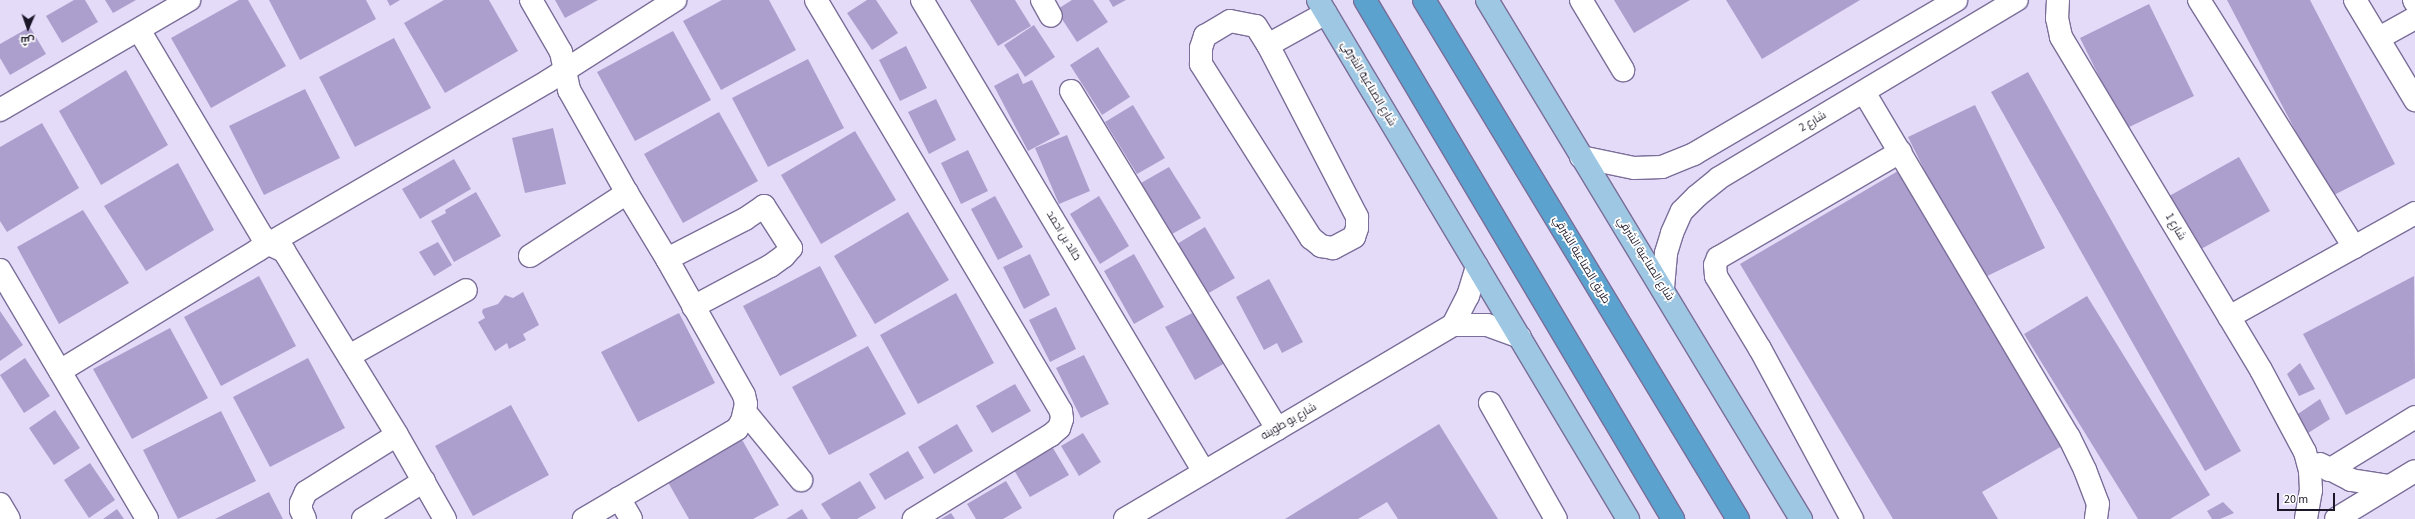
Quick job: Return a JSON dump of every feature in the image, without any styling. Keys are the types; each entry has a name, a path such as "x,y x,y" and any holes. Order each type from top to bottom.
{"highway":[{"path":"1365,0 1673,519"},
{"name":"طريق الصناعية الشرقي","path":"1424,0 1738,519"}],"main road":[{"name":"شارع الصناعية الشرقي","path":"1487,0 1581,157 1663,288 1801,519"},
{"name":"شارع الصناعية الشرقي","path":"1322,7 1520,337 1620,514"}],"street":[{"path":"0,110 189,0"},
{"path":"531,0 561,52 569,90 627,193 668,259 744,395 746,413 801,480"},
{"path":"60,371 269,244 564,71 675,0"},
{"path":"816,0 1061,411 1059,428 1051,435 914,519"},
{"name":"خالد بن احمد","path":"922,0 1204,472"},
{"path":"1580,0 1623,70"},
{"path":"1581,157 1634,168 1662,167 1694,154 1956,0"},
{"name":"شارع 2","path":"1663,288 1666,253 1672,233 1682,211 1697,196 1719,178 2017,0"},
{"name":"شارع 1","path":"2058,0 2057,18 2061,37 2264,376 2305,452 2310,471 2311,490 2306,519"},
{"path":"2199,0 2354,247"},
{"path":"2355,0 2415,100"},
{"path":"1268,45 1322,7"},
{"path":"2379,38 2415,18"},
{"path":"1230,21 1256,26 1268,45 1357,217 1357,228 1354,237 1333,248 1321,246 1311,238 1201,64 1201,48 1205,36 1230,21"},
{"path":"139,30 262,236 269,244 284,251 396,434 444,519"},
{"path":"1071,91 1277,429"},
{"path":"1864,92 2069,437 2085,470 2098,504 2096,519"},
{"path":"1852,519 1760,350 1716,276 1715,266 1718,258 1900,152"},
{"path":"530,256 627,193"},
{"path":"668,259 745,220 764,206 791,248 784,256 770,266 693,306"},
{"path":"2229,317 2415,213"},
{"path":"1477,266 1468,296 1453,325 1488,325 1520,337"},
{"path":"0,270 147,519"},
{"path":"349,356 466,290"},
{"name":"شارع بو طوينه","path":"1125,519 1453,325"},
{"path":"1490,403 1556,519"},
{"path":"584,519 729,434 739,425 746,413"},
{"path":"2329,470 2415,417"},
{"path":"305,519 301,503 306,492 396,434"},
{"name":"شارع 1","path":"2305,452 2329,470 2351,480 2390,486"},
{"path":"2336,519 2415,471"},
{"path":"362,519 424,482"},
{"path":"619,498 631,519"},
{"path":"0,504 9,519"}],"building":[{"path":"74,0 85,0 98,22 62,43 46,16"},
{"path":"105,0 136,0 113,13"},
{"path":"239,0 248,0 286,66 211,108 171,38"},
{"path":"269,0 366,0 376,19 300,60"},
{"path":"387,0 400,0 390,6"},
{"path":"444,0 489,0 518,51 445,93 404,23"},
{"path":"555,0 598,0 565,18"},
{"path":"722,0 769,0 796,50 721,90 683,21"},
{"path":"867,0 876,0 898,33 872,50 847,13"},
{"path":"970,0 1015,0 1031,26 998,46"},
{"path":"1072,0 1093,0 1108,22 1077,42 1056,10"},
{"path":"1109,0 1126,0 1113,7"},
{"path":"1614,0 1690,0 1634,33"},
{"path":"1726,0 1860,0 1762,59"},
{"path":"2227,0 2310,0 2395,164 2330,197"},
{"path":"2149,4 2194,96 2125,129 2080,38"},
{"path":"1034,25 1055,57 1025,77 1004,45"},
{"path":"30,27 46,54 10,75 0,58 0,44"},
{"path":"673,31 711,100 635,141 597,72"},
{"path":"394,38 431,108 355,147 319,77"},
{"path":"906,46 927,88 900,101 879,60"},
{"path":"1098,47 1130,97 1102,115 1070,65"},
{"path":"808,59 844,128 768,167 732,98"},
{"path":"126,70 168,145 101,185 59,111"},
{"path":"2028,72 2241,451 2205,471 1991,92"},
{"path":"1018,73 1023,84 1032,80 1060,134 1028,151 994,86"},
{"path":"305,89 340,158 264,195 229,126"},
{"path":"936,99 956,140 929,154 908,112"},
{"path":"1133,105 1165,158 1137,174 1105,122"},
{"path":"1975,105 2045,248 1979,280 1908,137"},
{"path":"719,112 758,181 683,223 644,154"},
{"path":"42,123 79,188 7,232 0,221 0,147"},
{"path":"553,128 566,184 525,193 512,138"},
{"path":"855,131 896,200 821,244 781,175"},
{"path":"1067,135 1090,191 1059,204 1035,148"},
{"path":"968,150 988,191 961,204 941,163"},
{"path":"2239,157 2270,211 2192,254 2162,200"},
{"path":"454,159 471,189 420,219 402,189"},
{"path":"178,163 214,230 146,271 104,206"},
{"path":"1169,167 1201,218 1172,234 1141,183"},
{"path":"1898,171 2062,446 1982,492 1998,519 1893,519 1740,264"},
{"path":"476,192 501,236 454,262 431,221 446,213 445,210"},
{"path":"995,196 1023,247 998,260 971,209"},
{"path":"1099,196 1129,246 1100,264 1070,214"},
{"path":"83,210 129,283 59,324 17,247"},
{"path":"908,212 949,280 875,324 834,256"},
{"path":"1205,227 1235,278 1207,294 1177,244"},
{"path":"438,242 452,265 434,276 419,252"},
{"path":"1030,254 1050,295 1024,309 1003,267"},
{"path":"1134,254 1164,307 1134,324 1104,271"},
{"path":"820,266 857,336 780,376 743,306"},
{"path":"259,276 296,346 221,386 184,317"},
{"path":"2414,276 2415,378 2346,415 2303,334"},
{"path":"1269,279 1303,342 1282,353 1277,343 1264,350 1236,297"},
{"path":"523,292 539,325 523,334 526,340 509,349 507,343 495,351 478,322 485,318 482,312 483,309 498,304 505,295 513,298"},
{"path":"956,293 994,363 918,404 880,335"},
{"path":"2087,296 2210,495 2170,519 2138,519 2024,334"},
{"path":"1056,307 1076,349 1050,362 1029,320"},
{"path":"0,311 23,345 0,361"},
{"path":"1196,311 1225,363 1195,380 1165,327"},
{"path":"679,313 715,383 638,422 601,352"},
{"path":"170,328 208,398 132,439 93,369"},
{"path":"868,346 906,414 829,455 792,387"},
{"path":"1084,355 1109,404 1081,418 1056,368"},
{"path":"25,358 50,396 24,413 0,375"},
{"path":"308,358 345,428 270,467 233,397"},
{"path":"2300,363 2315,389 2299,396 2287,374"},
{"path":"1015,384 1031,411 992,433 976,406"},
{"path":"2320,399 2330,419 2302,437 2292,418"},
{"path":"511,405 549,475 473,516 435,446"},
{"path":"55,410 80,448 54,465 29,428"},
{"path":"221,411 256,481 178,519 143,450"},
{"path":"957,424 973,451 934,474 918,447"},
{"path":"1439,424 1498,519 1398,519 1387,502 1358,519 1285,519"},
{"path":"1083,433 1101,462 1079,476 1061,446"},
{"path":"740,436 779,505 753,519 689,519 665,477"},
{"path":"1053,448 1069,475 1030,497 1014,470"},
{"path":"908,451 924,478 885,500 869,474"},
{"path":"90,463 115,500 89,518 64,480"},
{"path":"860,481 876,508 857,519 831,519 821,504"},
{"path":"1006,481 1022,508 1003,519 976,519 967,504"},
{"path":"269,492 283,519 215,519"},
{"path":"2223,502 2234,513 2220,519 2212,519 2207,511"},
{"path":"117,509 124,519 103,519"},
{"path":"802,509 808,519 786,519"},
{"path":"951,513 955,519 941,519"}]}
